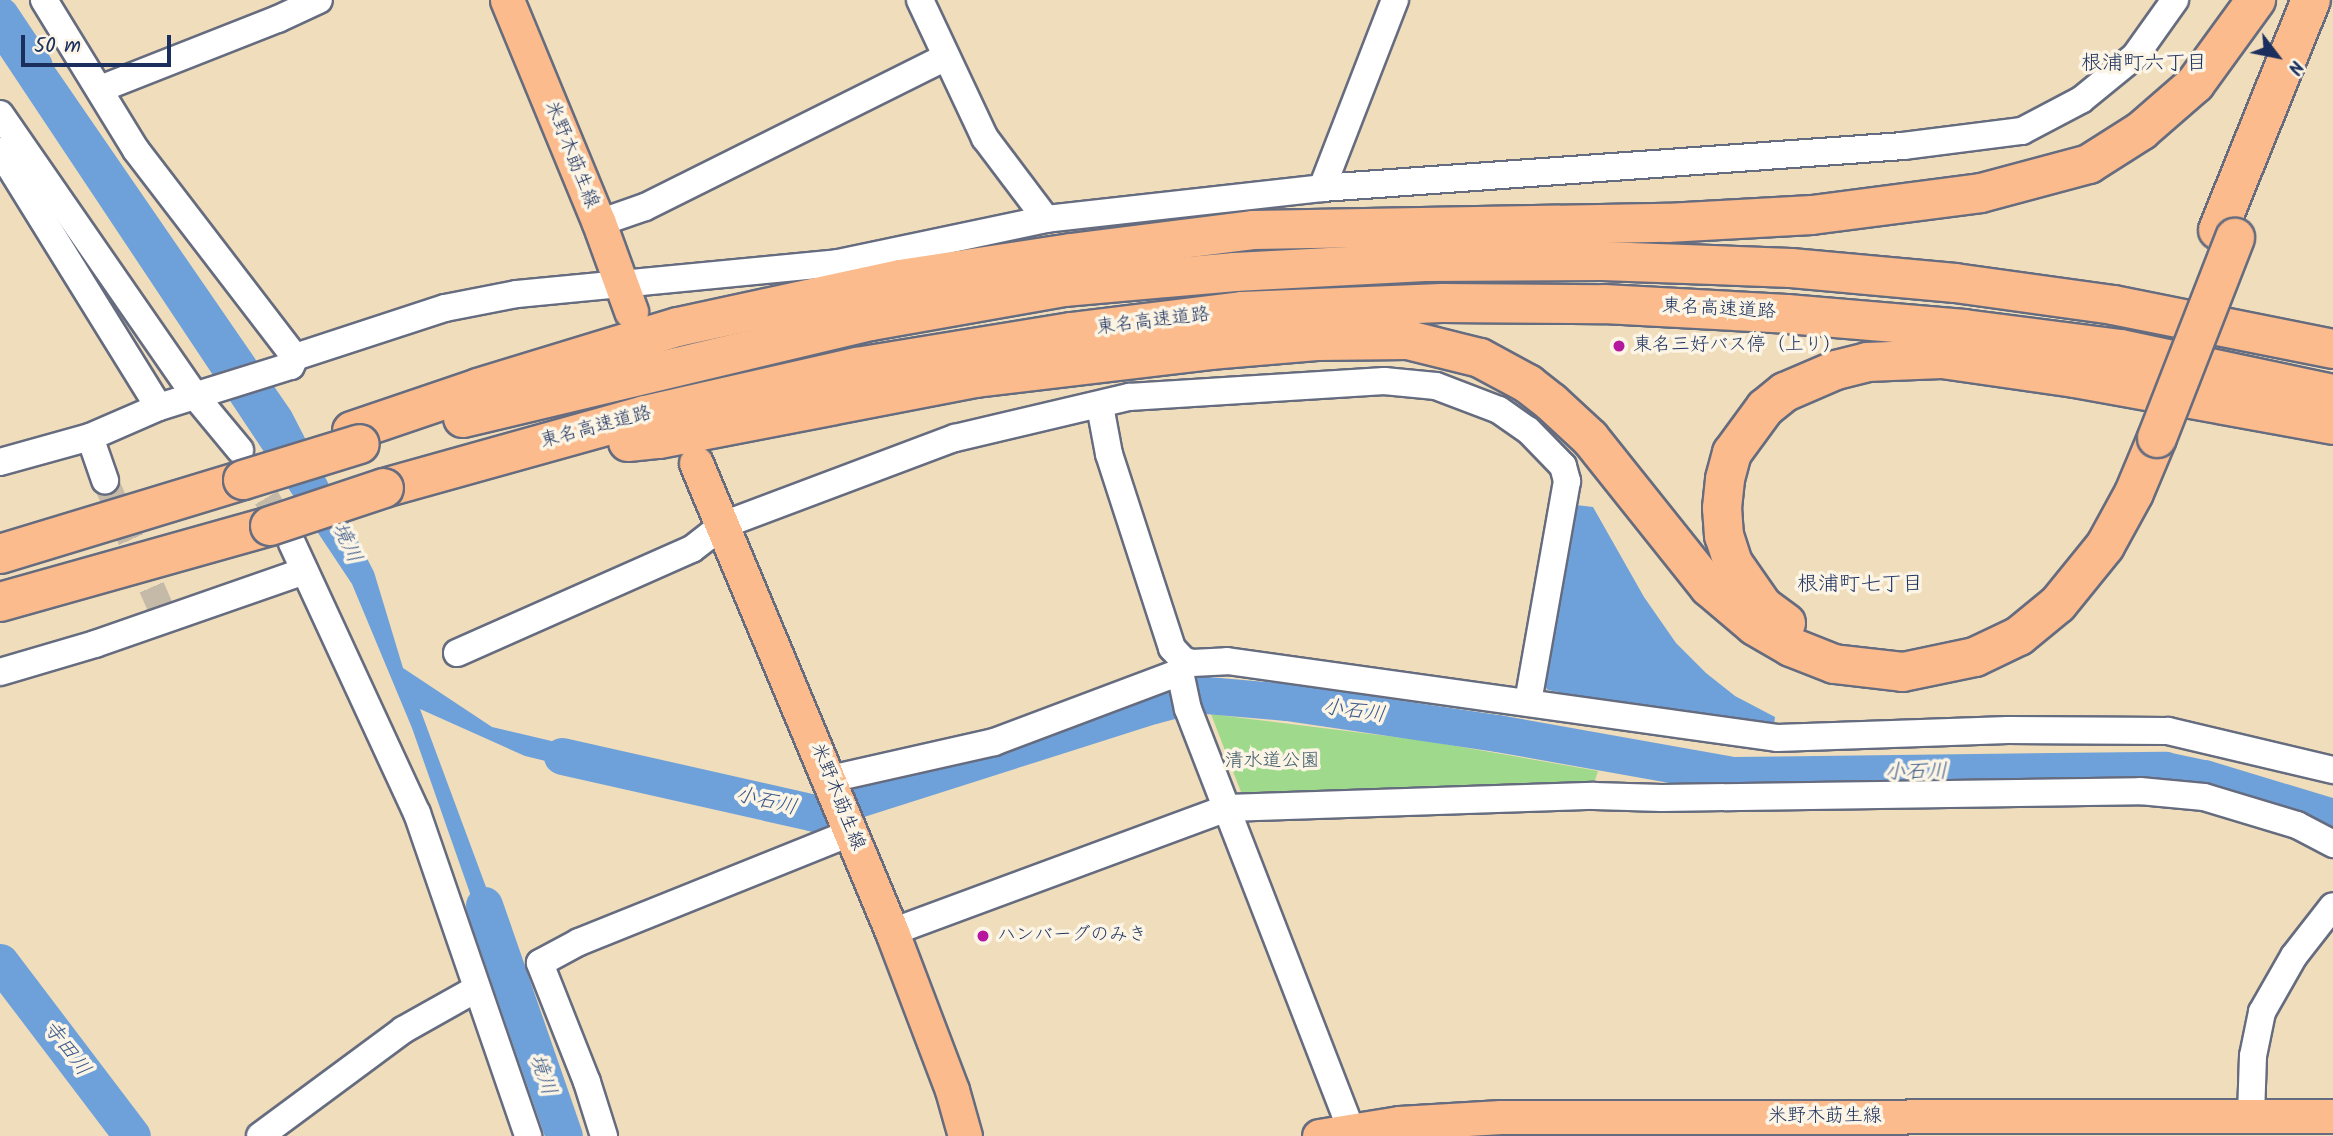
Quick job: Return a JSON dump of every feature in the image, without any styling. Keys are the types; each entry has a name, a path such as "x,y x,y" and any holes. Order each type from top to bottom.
{"highway":[{"path":"356,438 514,376 678,327 900,279 1071,253 1253,230 1667,223 1812,215 1981,192 2089,164 2141,131 2195,84 2256,0"},
{"path":"498,454 659,439 976,379 1210,350 1317,341 1408,340 1454,350 1502,369 1551,401 1590,439 1709,587 1770,635 1813,657 1844,666 1903,672 1928,669 1975,657 1998,647 2040,621 2058,604 2105,546 2134,493 2149,433 2226,234 2311,0"},
{"path":"2226,234 2333,18"},
{"path":"0,554 168,502 240,466 356,438 872,321 1050,290 1235,272 1425,262 1670,263 1791,268 1955,283 2113,305 2333,349"},
{"name":"東名高速道路","path":"0,601 281,534 384,488 645,415 857,367 1071,332 1242,311 1442,303 1604,304 1964,329 2121,349 2333,394"},
{"path":"2149,433 2074,561 2030,605 1978,637 1951,646 1920,652 1867,652 1811,637 1763,606 1733,564 1724,536 1722,508 1725,479 1732,453 1748,427 1786,391 1836,370 1867,362 1941,359 2075,378 2333,425"}],"main road":[{"name":"米野木莇生線","path":"507,0 599,223 624,297"},
{"name":"米野木莇生線","path":"696,463 831,780 892,932 952,1090 965,1136"},
{"name":"米野木莇生線","path":"1319,1136 1352,1131 1434,1128 2120,1126 2251,1116 2333,1116"}],"street":[{"path":"44,0 136,150 293,362"},
{"path":"100,89 278,19 319,0"},
{"path":"920,0 985,138 1046,219"},
{"path":"1322,188 1395,0"},
{"path":"0,462 90,437 159,407 196,397 445,309 517,294 624,297 838,263 1046,219 1322,188 1903,146 2022,131 2081,100 2136,56 2175,0"},
{"path":"599,223 645,207 946,57"},
{"path":"0,114 196,397 240,466"},
{"path":"0,151 159,407"},
{"path":"457,653 692,549 723,525 955,438 1100,406 1129,397 1384,381 1436,386 1489,405 1543,443 1563,466 1567,481 1528,703"},
{"path":"1100,406 1109,454 1227,808 1352,1131"},
{"path":"90,437 105,480"},
{"path":"281,534 305,571 417,813 528,1136"},
{"path":"0,672 95,644 305,571"},
{"path":"831,780 994,742 1183,681 1192,663 1227,661 1777,738 2008,730 2168,731 2333,770"},
{"path":"892,932 1227,808 1594,796 1662,798 2151,791 2204,797 2298,825 2333,845"},
{"path":"604,1136 540,963 579,942 849,829"},
{"path":"2251,1116 2253,1056 2262,1012 2294,956 2333,906"},
{"path":"260,1136 403,1030 476,989"}],"green space":[{"name":"清水道公園","path":"1211,714 1427,741 1598,771 1592,789 1252,802 1241,792"}],"water":[{"path":"18,14 291,411 374,572 403,668 492,727 611,755 608,776 525,756 420,709 509,949 492,956 412,728 352,584 0,55 0,32"},
{"path":"1576,505 1593,507 1644,597 1676,643 1706,673 1735,696 1775,717 1774,725 1672,715 1548,690 1543,685"}],"waterway":[{"name":"境川","path":"0,15 34,66"},
{"name":"小石川","path":"562,756 814,813 1195,694 1287,702 1497,733 1732,775 2165,770 2204,778 2333,817"},
{"name":"境川","path":"484,905 564,1136"},
{"name":"寺田川","path":"0,962 132,1136"}],"tunnel":[{"path":"247,464 289,537"},
{"path":"105,480 165,618"}],"place":[{"name":"東名三好バス停（上り）","path":"1619,346"},
{"name":"ハンバーグのみき","path":"983,936"}],"district":[{"name":"根浦町六丁目","path":"2144,64"},
{"name":"根浦町七丁目","path":"1860,585"}]}
